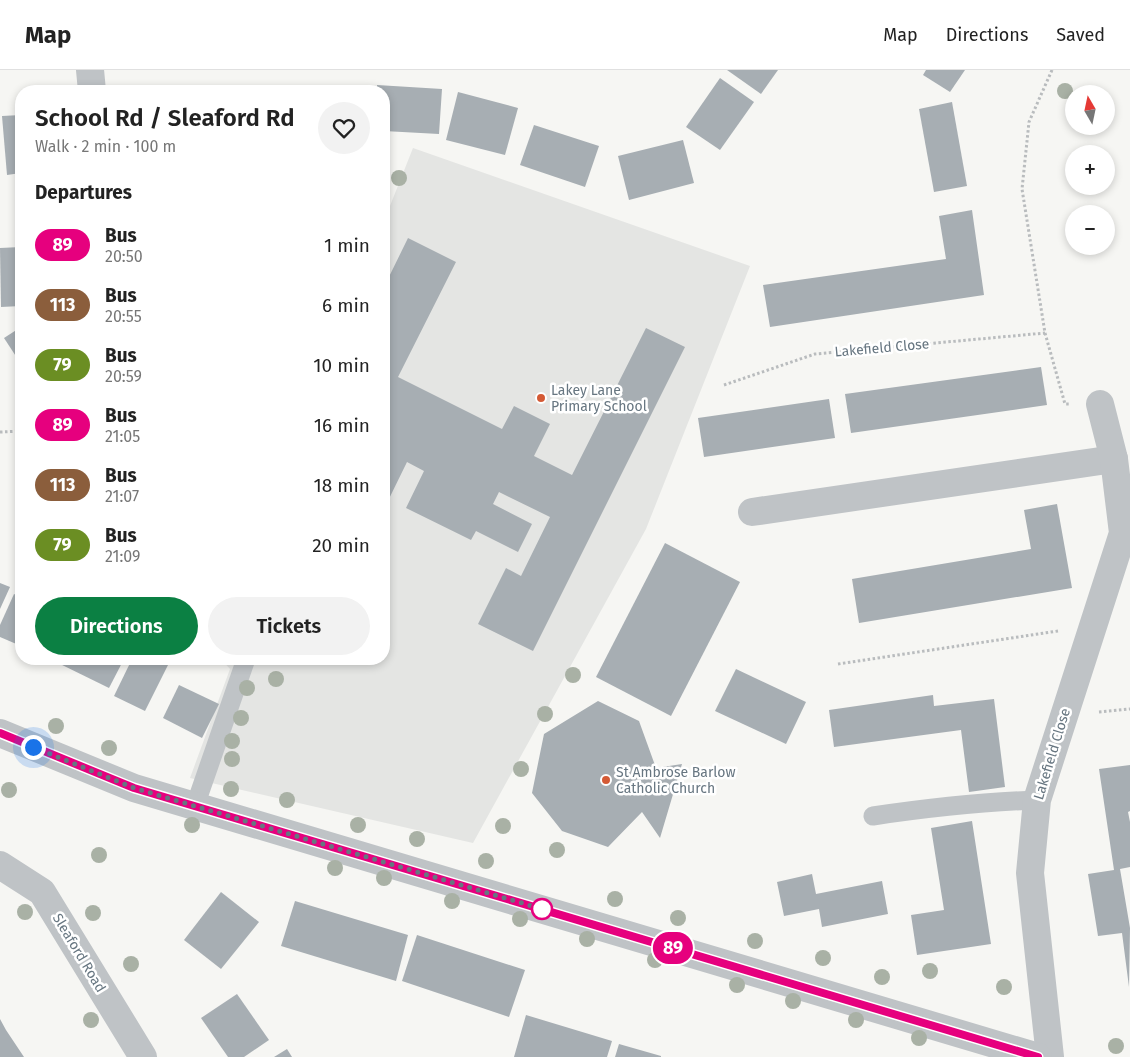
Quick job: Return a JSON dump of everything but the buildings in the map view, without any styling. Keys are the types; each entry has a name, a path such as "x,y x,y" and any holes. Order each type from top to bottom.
{"street":[{"path":"90,70 91,85"},
{"name":"Lakefield Close","path":"1050,1057 1030,873 1037,800 1123,533 1114,459 1100,404"},
{"path":"752,512 1114,459"},
{"path":"0,733 134,788 1038,1057"},
{"name":"Sleaford Road","path":"0,865 42,892 143,1057"}],"lane":[{"path":"195,806 244,665"},
{"path":"873,816 926,808 1037,800"}],"path":[{"path":"1052,70 1030,122 1022,189 1044,333 1065,404 1100,404"},
{"name":"Lakefield Close","path":"724,385 815,354 1044,333"},
{"path":"0,432 15,431"},
{"path":"838,664 1093,626"}],"shaded area":[{"name":"Lakey Lane Primary School","path":"413,148 750,266 646,529 473,843 190,778 230,669 226,665 390,665 390,206"}],"bus line":[{"name":"89","path":"0,733 134,788 1038,1057"}],"place":[{"name":"Lakey Lane Primary School","path":"541,398"},
{"name":"St Ambrose Barlow Catholic Church","path":"606,780"}],"route":[{"path":"33,747 134,788 542,909"}]}
